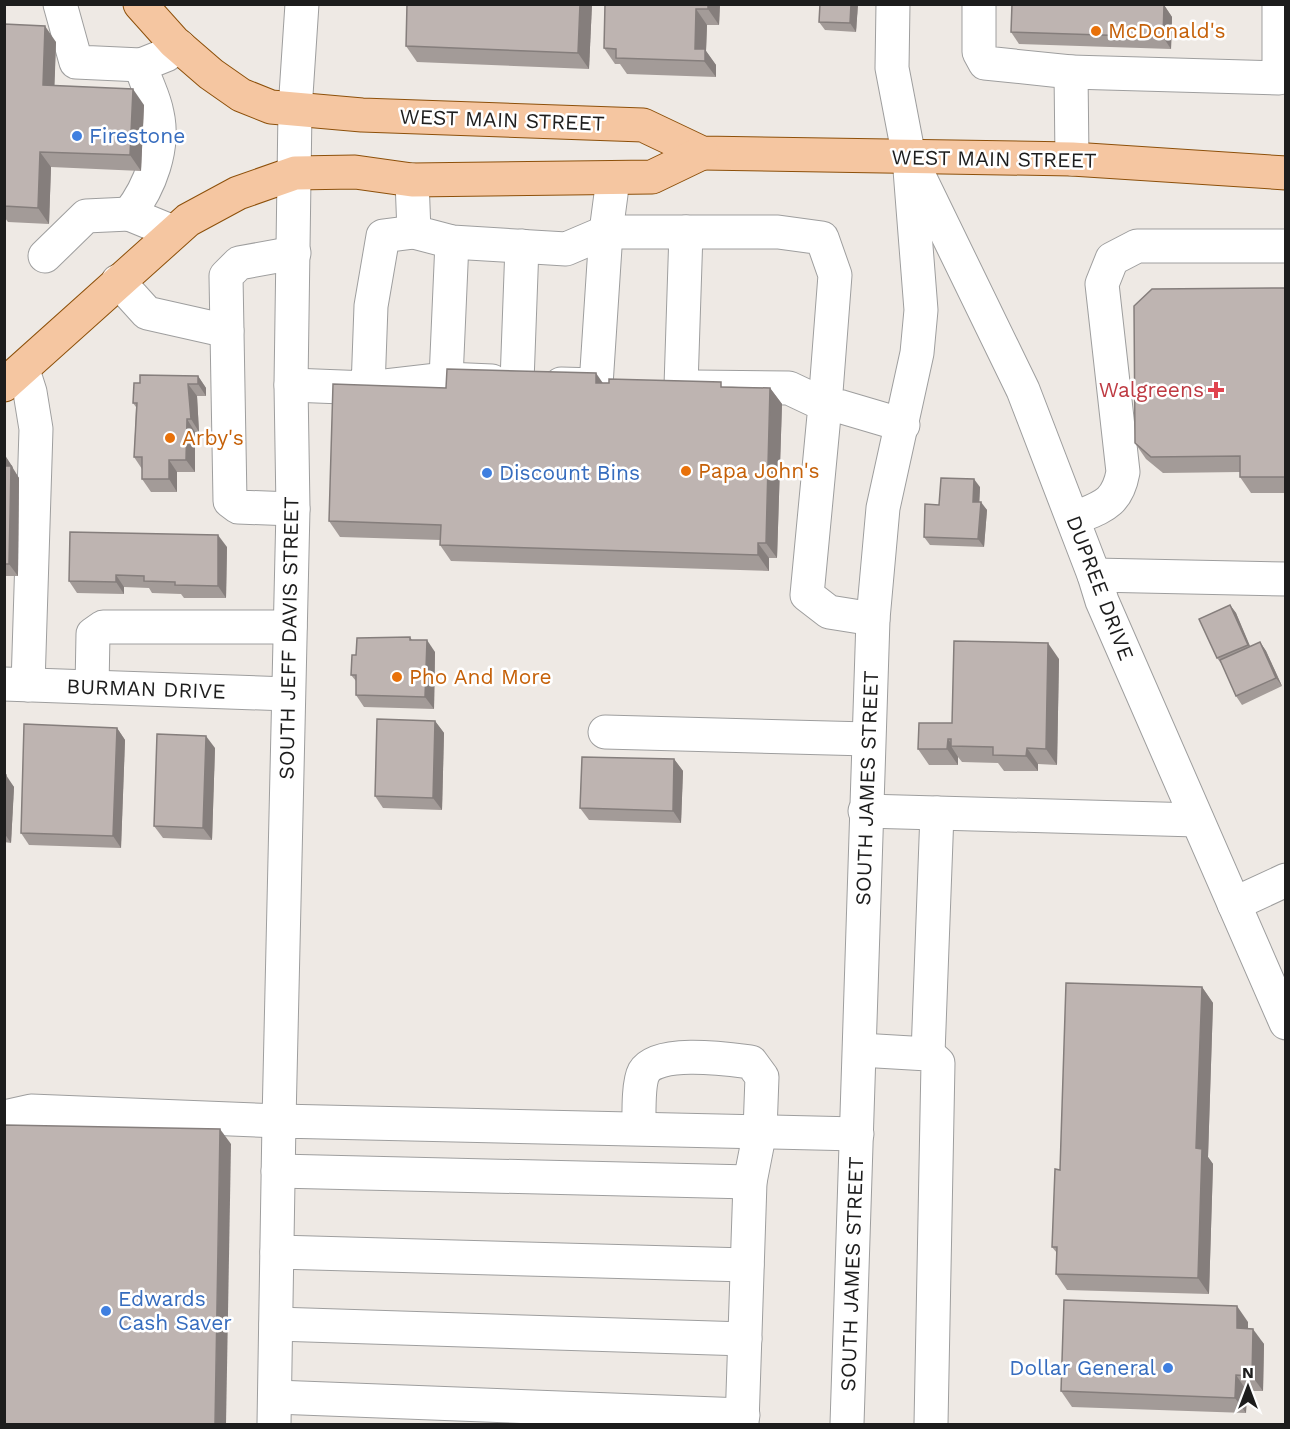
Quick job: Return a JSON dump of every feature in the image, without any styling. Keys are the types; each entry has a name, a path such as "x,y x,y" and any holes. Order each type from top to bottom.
{"main road":[{"name":"WEST MAIN STREET","path":"140,4 178,46 211,74 241,95 271,107 362,115 643,125 702,153 1072,159 1286,173"},
{"name":"WEST MAIN STREET","path":"295,173 355,172 412,180 652,177 702,153"},
{"path":"14,377 173,232 212,205 295,173"}],"street":[{"path":"60,4 76,62 141,65 166,55 178,46"},
{"name":"SOUTH JEFF DAVIS STREET","path":"275,1411 279,1112 293,509 291,385 296,110 302,4"},
{"path":"893,4 892,68 909,157"},
{"path":"979,4 978,52 985,63 991,66 1071,72 1282,78 1279,4"},
{"path":"129,214 140,200 151,174 157,156 159,135 158,115 141,65"},
{"path":"1071,72 1072,159"},
{"name":"SOUTH JAMES STREET","path":"847,1425 873,619 884,508 917,353 921,310 909,157"},
{"name":"DUPREE DRIVE","path":"909,157 1023,390 1102,601 1286,1023"},
{"path":"613,178 606,232 625,386"},
{"path":"412,180 414,232"},
{"path":"45,256 86,216 129,214 173,232"},
{"path":"368,388 371,306 383,236 414,232 452,242 566,249 606,232 778,232 822,238 835,275 807,595 829,612 873,619"},
{"path":"681,386 686,232"},
{"path":"447,380 452,242"},
{"path":"517,382 522,246"},
{"path":"1073,519 1108,504 1120,489 1123,472 1102,284 1112,260 1137,246 1286,246"},
{"path":"293,509 238,507 230,501 226,276 239,263 294,253"},
{"path":"118,281 147,313 227,331"},
{"path":"14,377 30,392 36,429 17,625 16,684"},
{"path":"291,385 368,388 447,380 625,386 789,388 825,405 842,407 903,424"},
{"path":"1094,575 1286,579"},
{"path":"92,687 93,634 103,627 290,627"},
{"name":"BURMAN DRIVE","path":"16,684 288,694"},
{"path":"605,732 868,739"},
{"path":"866,811 1197,820"},
{"path":"928,1054 937,813"},
{"path":"1234,904 1286,880"},
{"path":"860,1050 928,1054 938,1063 932,1425"},
{"path":"275,1411 743,1420 750,1182 760,1131 762,1077 751,1062 667,1058 650,1064 642,1075 639,1128"},
{"path":"4,1117 31,1111 279,1112 639,1128 857,1134"},
{"path":"278,1171 750,1182"},
{"path":"277,1252 747,1265"},
{"path":"276,1324 745,1339"}],"building":[{"path":"407,4 580,4 578,53 406,46"},
{"path":"605,4 708,4 708,9 696,9 695,49 705,49 705,61 616,58 616,49 604,48"},
{"path":"820,4 851,4 850,23 819,22"},
{"name":"McDonald's","path":"1012,4 1164,5 1163,37 1011,32"},
{"name":"Firestone","path":"4,24 45,26 43,85 133,89 130,155 40,152 38,208 4,206"},
{"name":"Walgreens","path":"1286,288 1286,477 1240,477 1240,456 1151,457 1135,443 1134,306 1152,289"},
{"path":"447,369 596,373 596,383 609,383 609,379 721,382 721,387 770,388 766,543 758,543 758,555 440,545 441,525 329,521 333,384 446,388"},
{"name":"Arby's","path":"140,375 198,376 198,384 188,384 191,419 187,419 186,460 169,460 169,479 142,479 142,457 134,457 137,403 133,403 134,383 140,383"},
{"path":"4,455 5,466 11,466 9,564 4,564"},
{"path":"941,478 974,479 973,502 981,502 978,539 924,537 925,504 939,505"},
{"path":"70,532 218,535 218,586 175,585 175,582 144,581 144,576 116,575 116,582 69,581"},
{"path":"1230,605 1248,645 1217,658 1199,619"},
{"name":"Pho And More","path":"410,637 410,640 427,640 425,697 356,695 356,675 351,675 352,655 356,655 357,638"},
{"path":"954,641 1048,643 1046,749 1027,748 1026,756 993,755 993,747 951,746 951,739 948,739 947,749 918,749 919,723 952,723"},
{"path":"1260,642 1276,678 1236,696 1220,660"},
{"path":"377,719 435,721 433,798 375,796"},
{"path":"24,724 117,728 113,836 21,833"},
{"path":"157,734 206,736 203,828 154,826"},
{"path":"582,757 674,759 673,811 580,808"},
{"path":"4,775 6,775 4,798"},
{"path":"1066,983 1202,987 1196,1148 1202,1149 1198,1278 1056,1274 1057,1247 1052,1247 1055,1169 1060,1170"},
{"path":"4,1125 220,1129 215,1425 4,1425"},
{"name":"Dollar General","path":"1064,1300 1237,1306 1237,1328 1253,1329 1252,1376 1236,1375 1235,1398 1061,1391"}],"place":[{"name":"McDonald's","path":"1096,31"},
{"name":"Firestone","path":"77,136"},
{"name":"Walgreens","path":"1216,390"},
{"name":"Arby's","path":"170,438"},
{"name":"Papa John's","path":"686,471"},
{"name":"Discount Bins","path":"487,473"},
{"name":"Pho And More","path":"397,677"},
{"name":"Edwards Cash Saver","path":"106,1311"},
{"name":"Dollar General","path":"1168,1368"}]}
